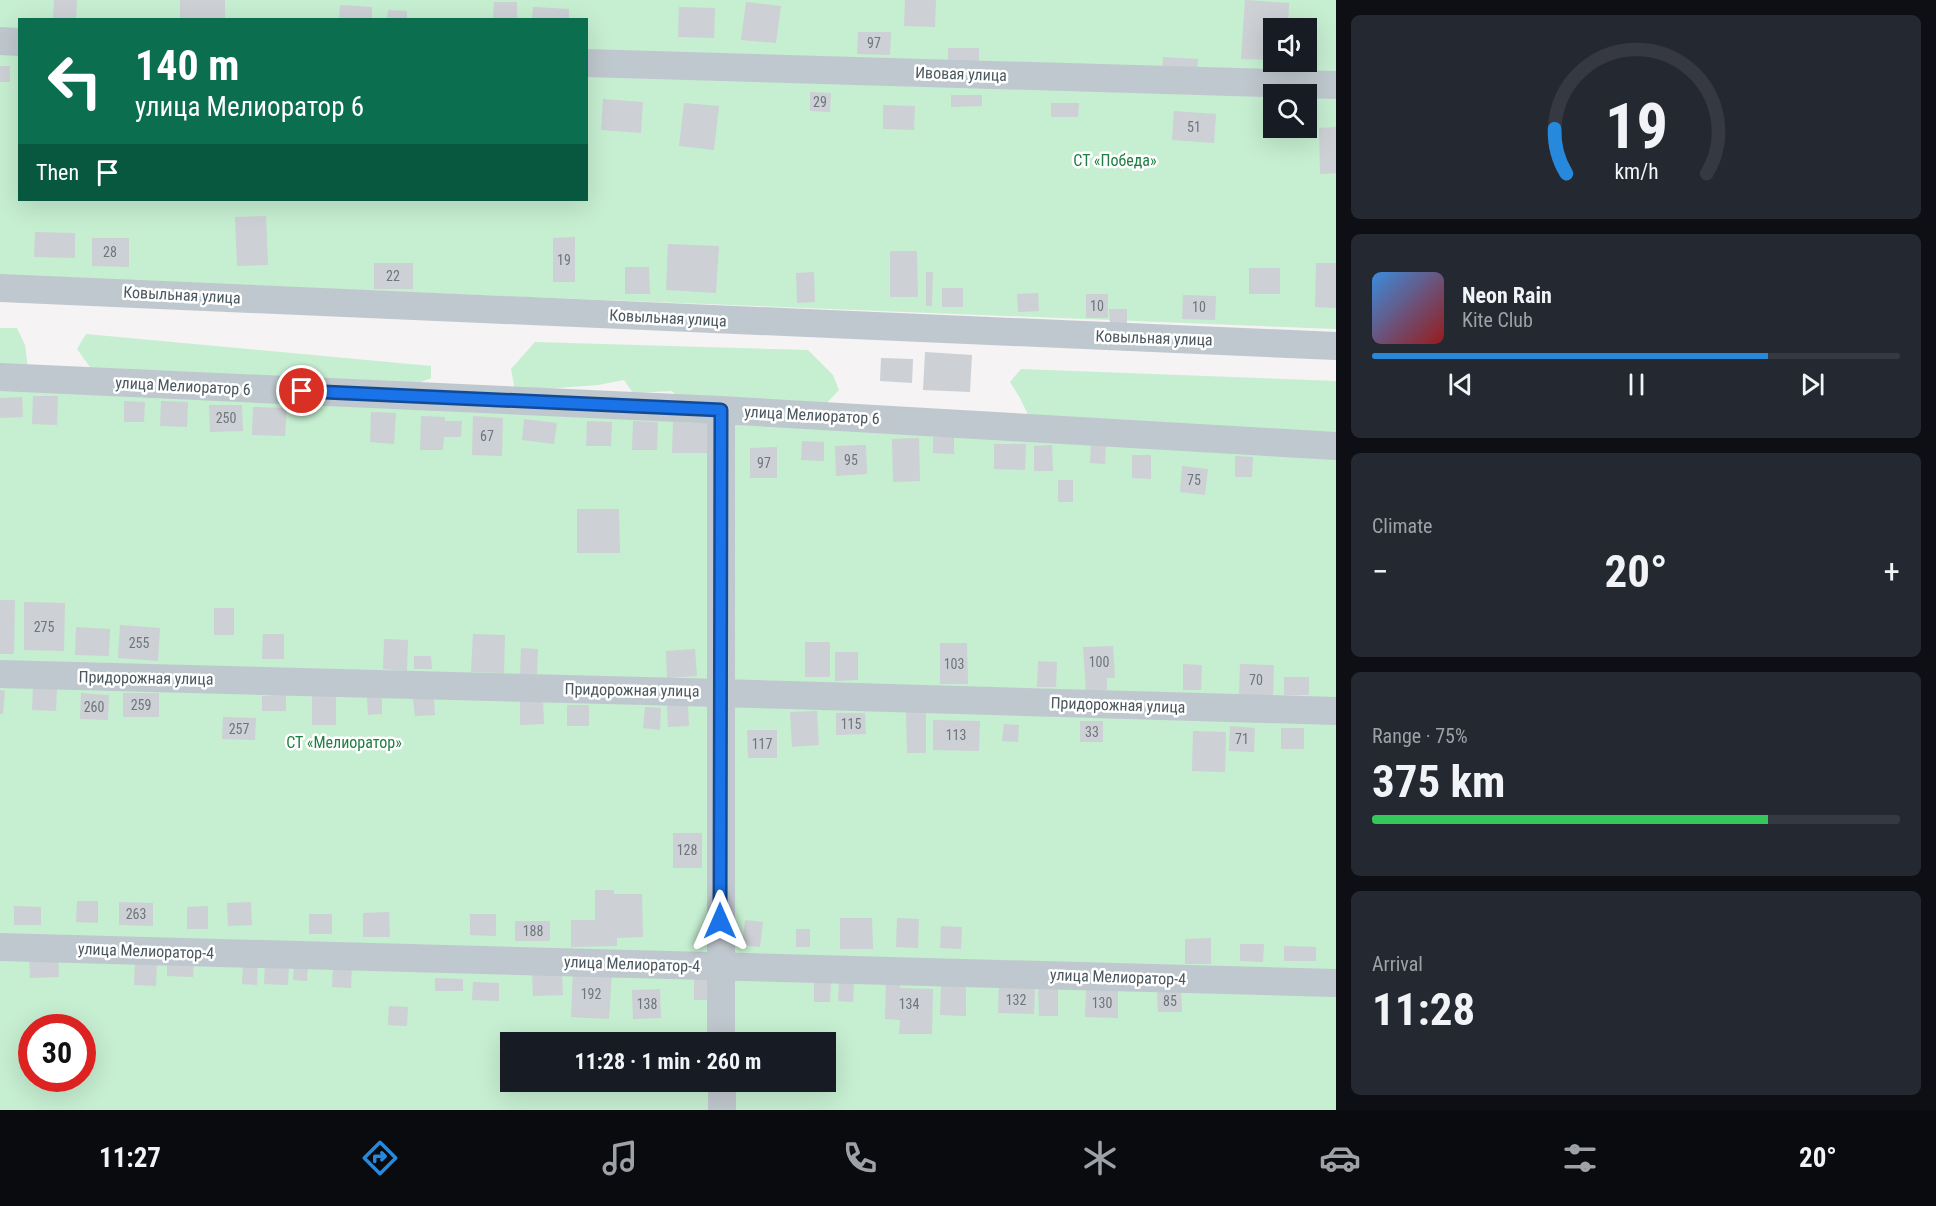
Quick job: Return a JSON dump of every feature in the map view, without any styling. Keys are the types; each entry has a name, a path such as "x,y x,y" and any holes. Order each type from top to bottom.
{"street":[{"path":"0,41 18,42"},
{"name":"Ивовая улица","path":"588,63 1336,86"},
{"name":"Ковыльная улица","path":"0,288 1336,346"},
{"name":"улица Мелиоратор 6","path":"0,378 721,410 1336,446"},
{"path":"721,410 721,1032"},
{"name":"Придорожная улица","path":"0,674 1336,711"},
{"name":"улица Мелиоратор-4","path":"0,947 1336,983"},
{"path":"722,1092 722,1110"}],"green space":[{"name":"СТ «Победа»","path":"0,0 1336,0 1336,329 0,276"},
{"path":"0,328 17,328 25,345 28,368 0,366"},
{"path":"86,334 431,366 431,378 414,385 95,374 77,349"},
{"path":"535,342 808,350 833,375 839,390 823,407 680,399 672,391 633,393 624,380 598,385 515,391 511,369"},
{"path":"1021,369 1336,381 1336,433 1030,419 1010,382"},
{"name":"СТ «Мелиоратор»","path":"0,382 1336,451 1336,1110 0,1110"}],"building":[{"path":"54,0 77,0 76,18 53,18"},
{"path":"180,0 225,0 225,18 180,18"},
{"path":"905,0 936,0 935,27 904,26"},
{"path":"1245,0 1289,3 1288,18 1263,18 1263,60 1241,59"},
{"path":"494,2 517,2 517,18 493,18"},
{"path":"746,2 781,6 776,43 741,40"},
{"path":"340,5 372,7 372,18 339,18"},
{"path":"533,7 569,9 569,18 532,18"},
{"path":"679,7 715,8 714,38 678,37"},
{"path":"388,10 407,11 407,18 387,18"},
{"path":"858,32 891,32 890,55 857,54"},
{"path":"948,48 979,48 979,62 948,61"},
{"path":"1163,57 1198,59 1197,73 1162,72"},
{"path":"0,66 10,66 10,82 0,82"},
{"path":"810,92 831,93 830,112 810,111"},
{"path":"951,95 982,95 982,106 951,107"},
{"path":"603,99 643,102 641,133 601,130"},
{"path":"684,103 719,106 714,150 679,146"},
{"path":"1051,103 1079,103 1078,117 1051,117"},
{"path":"883,105 915,106 914,130 883,129"},
{"path":"1174,111 1216,114 1214,143 1172,140"},
{"path":"1336,127 1336,173 1320,174 1319,128"},
{"path":"266,216 268,265 237,266 235,217"},
{"path":"35,232 75,233 75,258 34,257"},
{"path":"575,237 575,282 553,282 553,238"},
{"path":"92,238 129,238 129,267 92,266"},
{"path":"668,244 719,246 716,293 666,290"},
{"path":"890,251 917,251 918,297 890,297"},
{"path":"374,263 413,263 413,289 374,289"},
{"path":"1316,263 1336,263 1336,308 1315,307"},
{"path":"625,267 649,267 650,294 625,294"},
{"path":"1249,268 1280,268 1280,294 1249,294"},
{"path":"814,272 815,302 797,303 796,273"},
{"path":"926,272 933,272 932,306 926,306"},
{"path":"942,288 963,288 963,307 942,307"},
{"path":"1038,293 1039,311 1018,312 1017,294"},
{"path":"1086,294 1108,294 1108,318 1086,318"},
{"path":"1183,295 1216,296 1215,320 1182,319"},
{"path":"1109,309 1127,309 1127,326 1110,326"},
{"path":"925,352 972,355 970,392 923,390"},
{"path":"881,358 913,359 912,383 880,381"},
{"path":"33,396 58,396 57,425 32,424"},
{"path":"22,397 23,417 0,418 0,398"},
{"path":"124,401 145,402 144,422 124,422"},
{"path":"161,401 188,402 187,427 160,426"},
{"path":"209,405 242,405 243,431 210,432"},
{"path":"253,407 287,408 285,436 252,435"},
{"path":"371,412 396,413 394,444 370,442"},
{"path":"421,416 445,417 445,421 462,421 461,437 444,437 443,450 420,450"},
{"path":"473,416 503,418 502,456 472,455"},
{"path":"524,419 557,423 554,444 522,440"},
{"path":"587,421 612,422 611,446 586,446"},
{"path":"633,421 658,422 657,450 632,450"},
{"path":"673,422 709,423 708,453 672,453"},
{"path":"933,437 954,437 954,454 933,453"},
{"path":"919,438 920,481 893,482 892,439"},
{"path":"802,441 824,442 824,461 801,460"},
{"path":"1091,443 1106,444 1105,464 1090,463"},
{"path":"994,444 1026,444 1025,470 994,469"},
{"path":"866,445 867,474 836,476 835,446"},
{"path":"1052,445 1053,471 1034,471 1034,446"},
{"path":"777,447 777,478 750,478 750,448"},
{"path":"1132,455 1151,455 1151,479 1132,478"},
{"path":"1235,456 1253,457 1252,477 1235,477"},
{"path":"1182,466 1208,469 1205,495 1180,492"},
{"path":"1058,480 1073,480 1073,502 1058,502"},
{"path":"577,509 619,509 620,553 577,553"},
{"path":"0,600 15,600 14,654 0,654"},
{"path":"24,602 65,603 64,651 24,650"},
{"path":"214,608 234,608 234,635 214,635"},
{"path":"120,625 160,628 158,661 118,658"},
{"path":"76,627 110,629 109,656 75,655"},
{"path":"263,634 284,634 284,659 262,659"},
{"path":"473,634 505,635 504,673 471,672"},
{"path":"384,639 408,640 407,671 383,669"},
{"path":"805,642 830,642 830,677 805,677"},
{"path":"940,643 967,643 968,684 940,684"},
{"path":"1113,646 1115,678 1107,678 1107,690 1086,691 1083,647"},
{"path":"521,648 538,649 537,674 520,674"},
{"path":"695,649 697,676 667,678 666,651"},
{"path":"835,652 858,652 858,680 835,681"},
{"path":"414,656 431,656 432,669 414,669"},
{"path":"1038,661 1057,662 1056,687 1037,687"},
{"path":"1183,664 1202,665 1201,690 1183,690"},
{"path":"1240,664 1274,665 1273,695 1239,695"},
{"path":"1284,677 1309,677 1309,695 1284,695"},
{"path":"33,687 57,688 56,711 32,710"},
{"path":"0,690 5,691 3,714 0,714"},
{"path":"81,693 109,695 108,720 80,719"},
{"path":"123,693 159,693 159,717 123,717"},
{"path":"286,695 286,711 262,711 262,696"},
{"path":"312,696 336,696 336,725 312,725"},
{"path":"367,697 382,697 382,714 368,715"},
{"path":"434,698 435,715 415,716 413,699"},
{"path":"543,698 544,724 520,725 520,699"},
{"path":"688,704 689,726 668,727 667,705"},
{"path":"567,705 589,705 589,726 567,726"},
{"path":"645,707 661,708 660,730 643,728"},
{"path":"906,710 926,710 926,753 907,753"},
{"path":"817,711 819,745 792,747 790,712"},
{"path":"836,713 865,713 866,734 836,735"},
{"path":"223,717 256,718 255,740 222,739"},
{"path":"933,720 980,721 979,751 933,750"},
{"path":"1080,721 1103,721 1103,742 1080,742"},
{"path":"1004,724 1019,725 1018,742 1002,741"},
{"path":"1230,726 1255,728 1254,752 1229,751"},
{"path":"1281,728 1304,728 1304,749 1281,749"},
{"path":"747,730 777,730 777,758 748,758"},
{"path":"1193,731 1226,732 1225,772 1192,771"},
{"path":"673,833 702,833 702,868 673,868"},
{"path":"595,890 614,890 614,894 642,894 643,937 617,938 617,946 571,947 571,920 595,920"},
{"path":"77,901 98,901 98,923 76,922"},
{"path":"119,902 153,903 153,926 119,925"},
{"path":"251,902 252,925 228,926 227,903"},
{"path":"14,906 41,907 41,925 14,925"},
{"path":"208,906 208,929 187,929 187,907"},
{"path":"389,912 390,937 363,937 363,913"},
{"path":"309,914 332,914 332,934 309,934"},
{"path":"470,914 496,914 496,936 470,935"},
{"path":"840,918 872,918 873,949 840,949"},
{"path":"897,918 919,919 918,948 896,947"},
{"path":"745,920 763,922 760,947 742,945"},
{"path":"515,921 550,921 550,941 515,941"},
{"path":"941,926 962,927 961,949 940,948"},
{"path":"796,929 810,929 810,947 796,947"},
{"path":"1211,938 1211,964 1185,964 1185,939"},
{"path":"1240,944 1264,944 1263,962 1240,961"},
{"path":"1284,946 1316,947 1316,961 1284,961"},
{"path":"58,955 59,977 30,978 29,956"},
{"path":"167,959 194,960 193,977 167,976"},
{"path":"135,962 157,963 156,986 134,985"},
{"path":"243,962 258,962 257,985 242,984"},
{"path":"294,962 308,963 307,981 293,980"},
{"path":"265,963 289,963 288,985 264,984"},
{"path":"333,964 352,965 351,988 332,987"},
{"path":"562,970 563,995 533,996 532,972"},
{"path":"573,970 612,972 609,1019 571,1017"},
{"path":"435,978 463,979 463,991 435,991"},
{"path":"694,978 708,979 707,1000 694,1000"},
{"path":"886,978 900,978 900,988 933,989 932,1034 899,1034 900,1020 885,1019"},
{"path":"839,981 854,982 853,1002 838,1001"},
{"path":"473,982 499,983 499,1001 472,1000"},
{"path":"814,982 831,982 830,1002 814,1002"},
{"path":"941,982 966,983 966,1016 940,1015"},
{"path":"999,985 1035,987 1034,1014 998,1013"},
{"path":"1038,988 1058,988 1058,1016 1039,1016"},
{"path":"1086,988 1118,989 1118,1018 1085,1017"},
{"path":"660,989 661,1018 633,1019 632,990"},
{"path":"1181,990 1182,1012 1158,1012 1157,991"},
{"path":"389,1006 408,1007 407,1026 388,1025"}],"route":[{"path":"302,391 721,410 720,921"}]}
